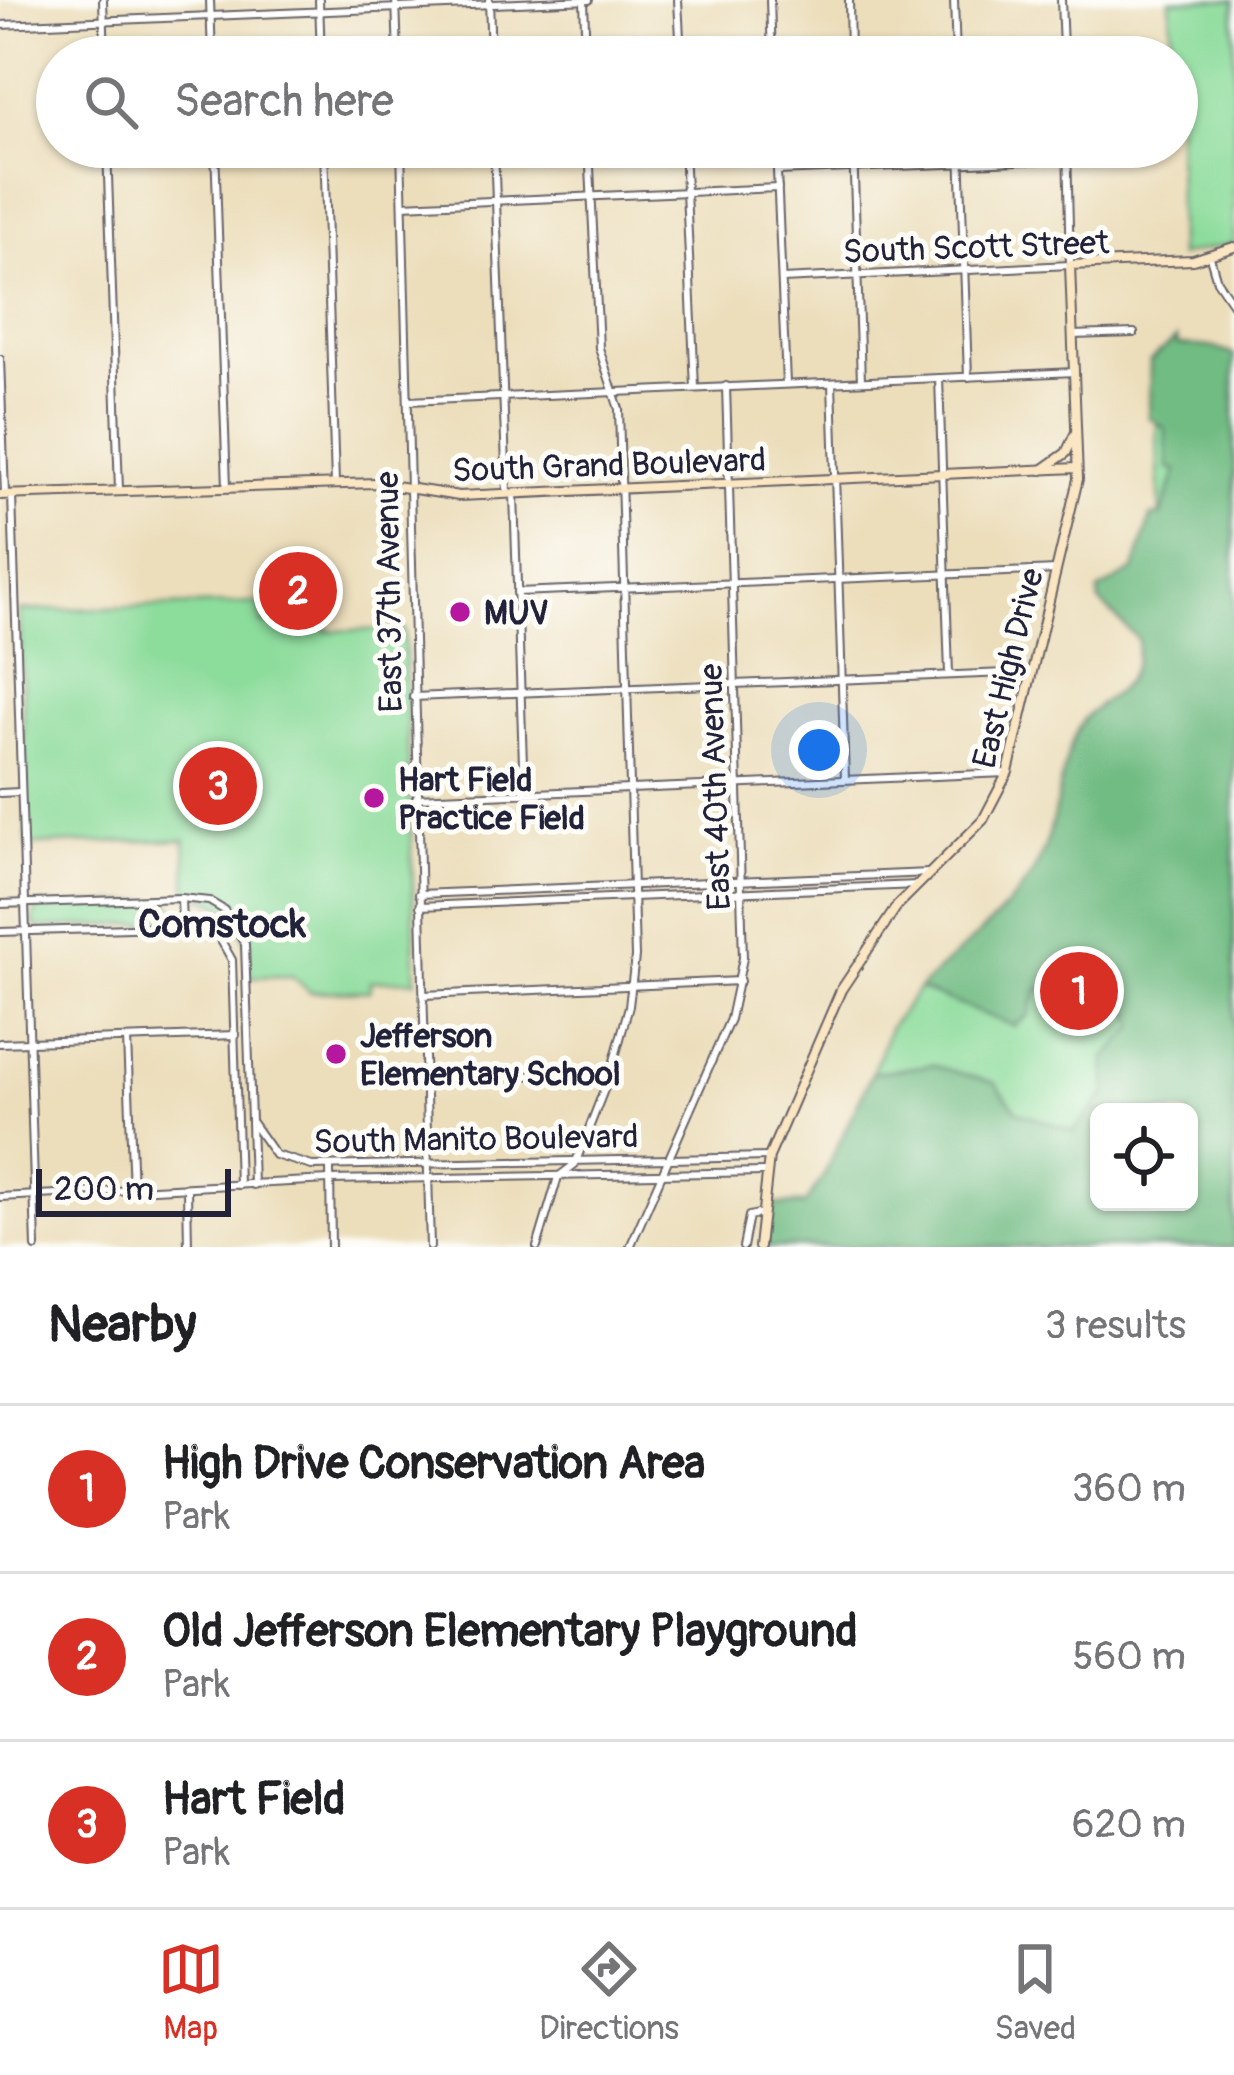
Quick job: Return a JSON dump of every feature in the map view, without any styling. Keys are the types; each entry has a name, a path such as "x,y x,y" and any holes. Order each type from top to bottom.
{"main road":[{"name":"South Scott Street","path":"1070,265 1173,262 1234,248"},
{"name":"East High Drive","path":"759,1247 769,1156 849,975 917,885 983,820 1008,772 1078,468 1070,265"},
{"path":"1070,293 1078,273 1092,265"},
{"path":"1042,470 1066,453 1077,426"},
{"name":"South Grand Boulevard","path":"5,494 335,483 510,494 1078,468"}],"street":[{"path":"103,0 103,36"},
{"path":"210,0 211,36"},
{"path":"319,0 321,36"},
{"path":"0,25 320,12 396,4 586,0 586,36"},
{"path":"679,0 680,36"},
{"path":"770,0 771,36"},
{"path":"849,0 850,36"},
{"path":"954,0 955,36"},
{"path":"1061,0 1062,36"},
{"path":"489,2 490,36"},
{"path":"396,4 397,36"},
{"path":"108,168 119,490"},
{"path":"216,168 227,487"},
{"path":"325,168 335,483"},
{"name":"East 37th Avenue","path":"402,168 430,1247"},
{"path":"495,168 524,794"},
{"path":"537,1247 557,1177 575,1164 611,1072 632,985 635,897 619,410 609,392 599,348 589,168"},
{"path":"685,168 695,388"},
{"path":"778,168 786,384"},
{"path":"778,171 853,168 861,381"},
{"path":"960,168 968,377"},
{"path":"1067,168 1070,265"},
{"path":"404,205 778,188"},
{"path":"1210,257 1217,281 1234,306"},
{"name":"South Scott Street","path":"782,278 1070,265"},
{"path":"1072,335 1134,333"},
{"path":"0,359 22,792 36,1247"},
{"path":"408,400 1075,372"},
{"path":"939,377 949,674"},
{"path":"832,383 845,779"},
{"name":"East 40th Avenue","path":"630,1247 730,1019 740,981 742,881 726,386"},
{"path":"517,592 1057,571"},
{"path":"413,697 1032,673"},
{"path":"416,798 1008,772"},
{"path":"0,793 22,792"},
{"path":"419,894 930,873"},
{"path":"420,906 917,885"},
{"path":"181,898 182,926"},
{"path":"0,904 181,898 217,905 241,933 253,1185"},
{"path":"0,932 182,926 212,931 231,954 239,1186"},
{"path":"424,994 740,981"},
{"path":"0,1043 248,1034"},
{"path":"127,1039 133,1191"},
{"path":"427,1080 611,1072"},
{"name":"South Manito Boulevard","path":"250,1120 275,1155 331,1168 769,1156"},
{"path":"331,1168 331,1247"},
{"name":"South Manito Boulevard","path":"0,1197 329,1180 765,1172"},
{"path":"187,1188 188,1247"},
{"path":"743,1247 749,1216 762,1213"}],"green space":[{"path":"1170,0 1234,0 1234,243 1178,256 1178,168 1198,168 1198,36 1171,36"},
{"path":"1177,338 1178,345 1214,347 1234,355 1234,1247 765,1247 773,1205 804,1205 823,1177 872,1073 932,1065 995,1083 1017,1111 1074,1132 1090,1113 1090,1211 1198,1211 1198,1103 1098,1103 1107,1092 1105,1059 1136,1026 1120,989 1067,981 1038,990 1028,1016 1014,1026 919,989 993,921 1030,877 1047,841 1079,727 1131,673 1138,639 1099,601 1098,591 1134,570 1151,516 1161,515 1177,470 1168,469 1165,428 1149,418 1150,361"},
{"path":"1234,381 1234,1247 765,1247 772,1205 825,1203 932,1065 872,1073 890,1027 919,989 970,1008 1169,755 1155,384"},
{"path":"260,603 262,623 325,620 326,631 404,629 416,980 370,981 370,991 310,992 292,976 249,977 246,947 236,921 218,903 188,895 185,840 27,845 20,611"},
{"path":"169,901 174,907 171,923 38,928 33,922 37,906"}],"place":[{"name":"Old Jefferson Elementary Playground","path":"298,591"},
{"name":"MUV","path":"460,612"},
{"name":"Hart Field","path":"218,786"},
{"name":"Hart Field Practice Field","path":"374,798"},
{"name":"High Drive Conservation Area","path":"1079,991"},
{"name":"Jefferson Elementary School","path":"336,1054"}],"district":[{"name":"Comstock","path":"222,923"}]}
